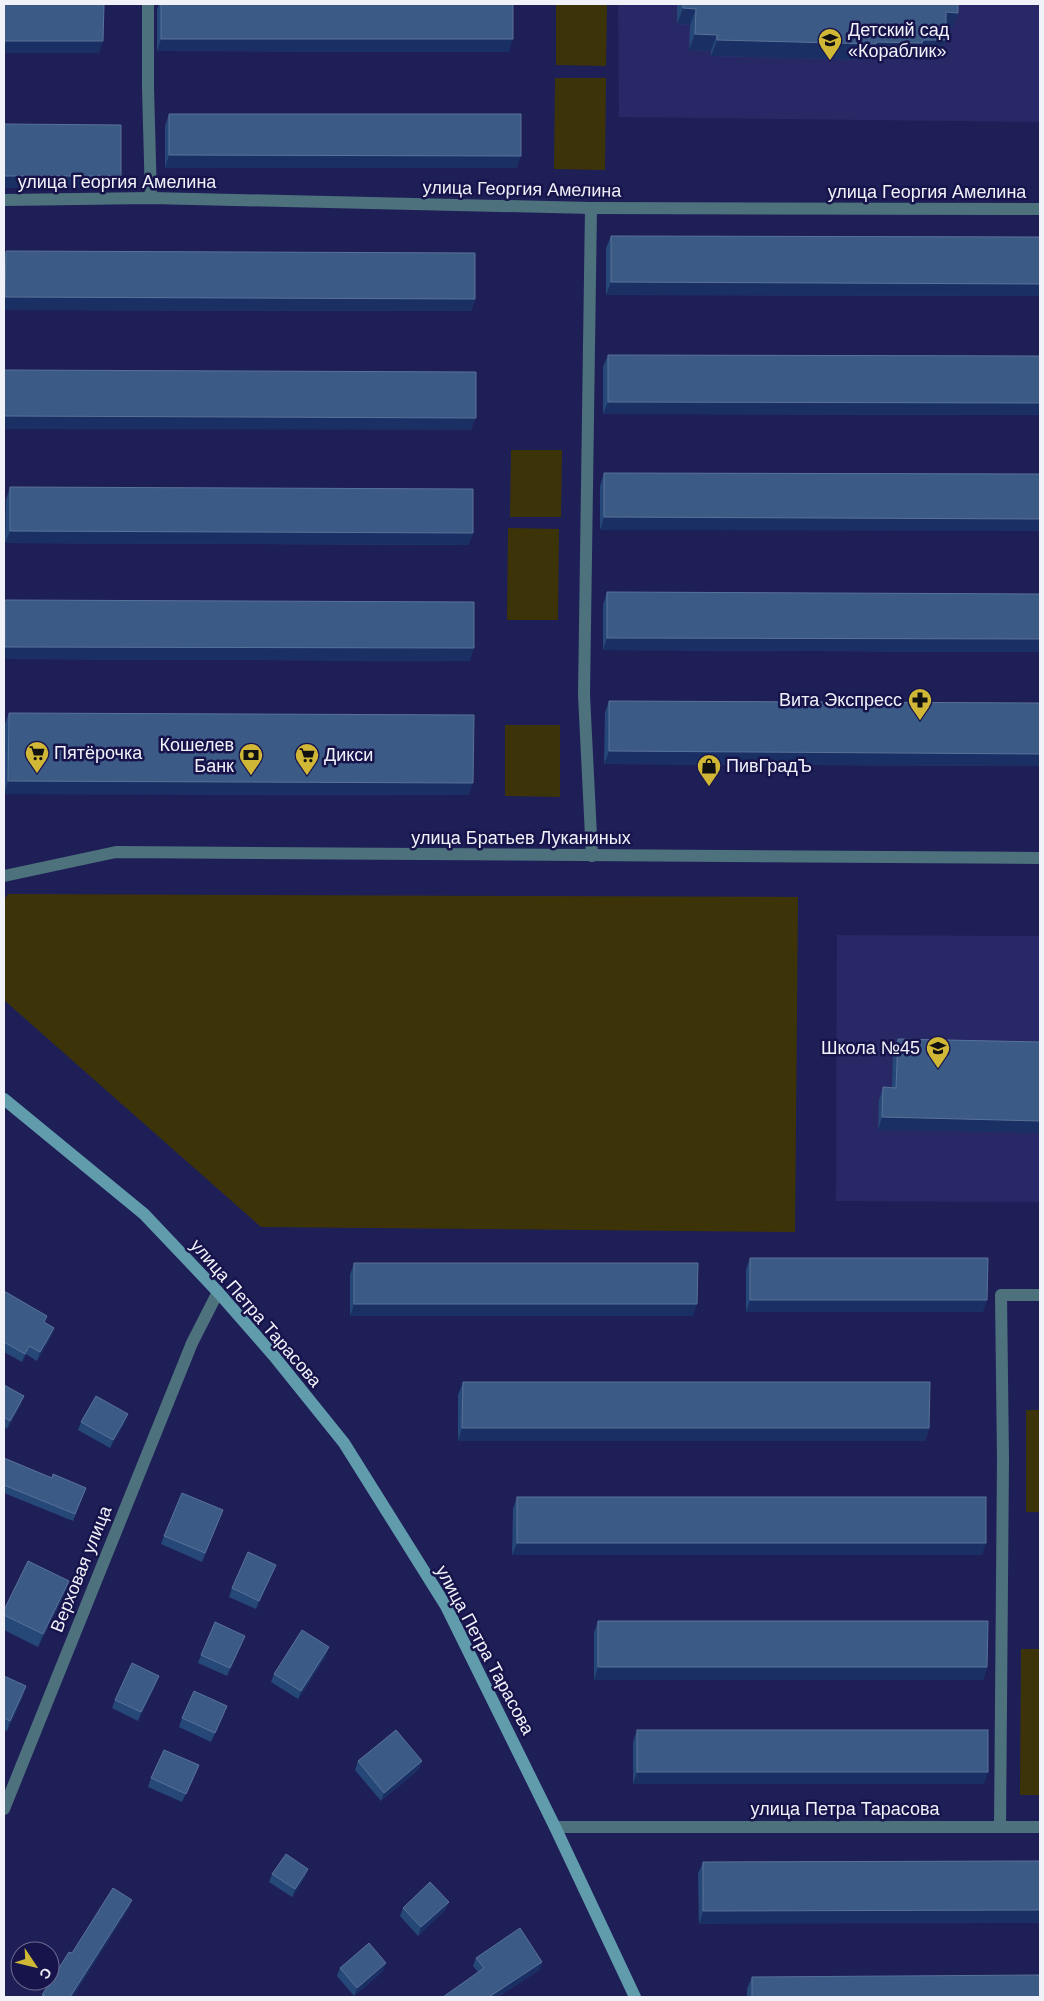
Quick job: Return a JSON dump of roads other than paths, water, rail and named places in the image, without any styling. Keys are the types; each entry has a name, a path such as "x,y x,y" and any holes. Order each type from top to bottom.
{"street":[{"path":"148,4 151,198"},
{"name":"улица Георгия Амелина","path":"4,200 151,198 591,208 1040,210"},
{"path":"591,208 584,695 592,856"},
{"name":"улица Братьев Луканиных","path":"4,876 116,852 592,856 856,855 1040,858"},
{"name":"улица Петра Тарасова","path":"4,1098 144,1214 218,1292 274,1356 344,1443 446,1606 555,1827 1040,1827"},
{"name":"Верховая улица","path":"4,1809 192,1343 218,1292"},
{"path":"1000,1827 1003,1469 1001,1295 1040,1296"},
{"path":"555,1827 635,1997"}],"place":[{"name":"Детский сад «Кораблик»","path":"830,61"},
{"name":"Вита Экспресс","path":"920,721"},
{"name":"Пятёрочка","path":"37,774"},
{"name":"Кошелев Банк","path":"251,776"},
{"name":"Дикси","path":"307,776"},
{"name":"ПивГрадЪ","path":"709,787"},
{"name":"Школа №45","path":"938,1069"}]}
